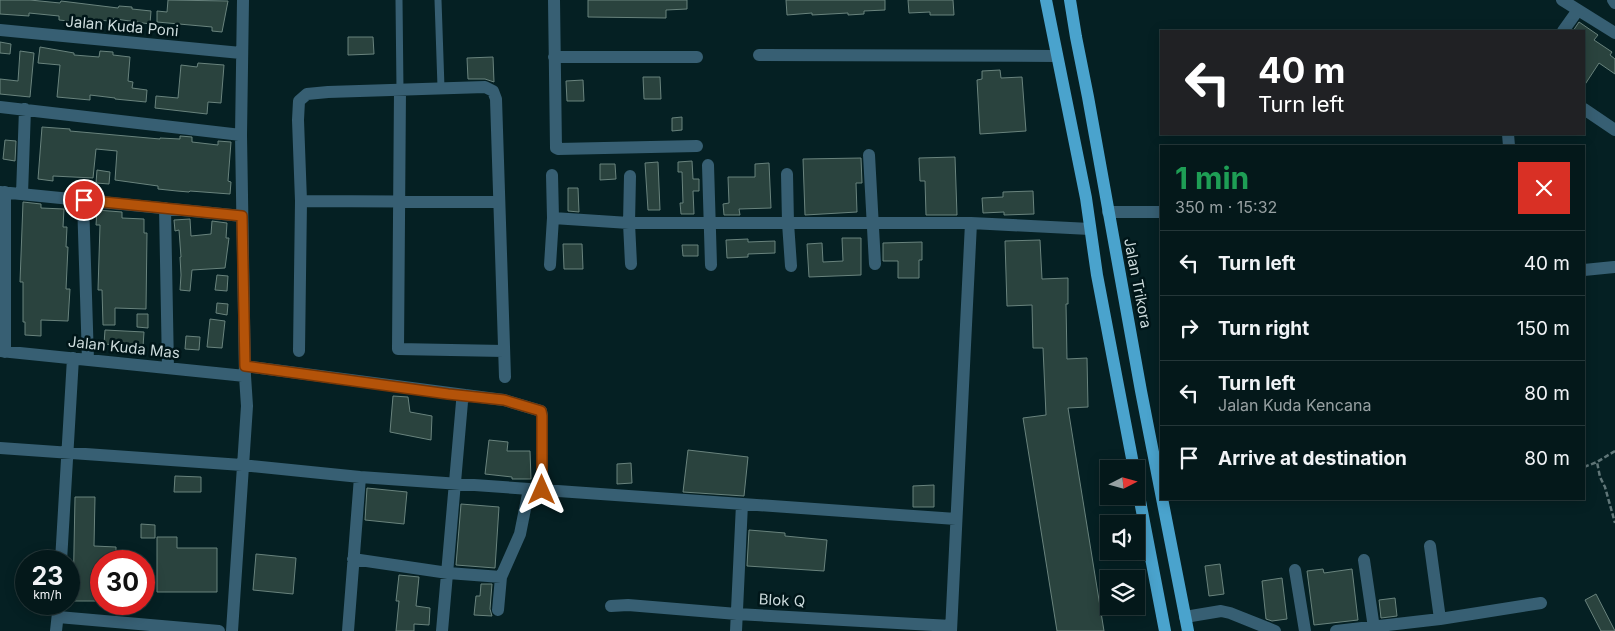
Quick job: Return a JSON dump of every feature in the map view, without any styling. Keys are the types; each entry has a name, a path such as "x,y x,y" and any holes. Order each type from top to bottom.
{"main road":[{"path":"1046,0 1086,198 1097,275 1132,460"},
{"name":"Jalan Trikora","path":"1070,0 1160,487"},
{"name":"Jalan Trikora","path":"1162,500 1188,631"},
{"path":"1141,505 1165,631"},
{"path":"1150,549 1163,549 1170,540"},
{"path":"1158,596 1168,588 1180,588"}],"street":[{"path":"232,631 247,406 241,135 243,0"},
{"path":"554,0 554,147 558,150 697,146"},
{"path":"1562,0 1615,33"},
{"path":"1564,30 1578,10"},
{"name":"Jalan Kuda Poni","path":"0,30 241,53"},
{"path":"759,55 1057,56"},
{"path":"554,57 697,57"},
{"path":"299,351 301,201 299,101 307,94 486,87 493,91 496,99 504,376"},
{"path":"400,90 398,349 504,351"},
{"path":"0,107 241,135"},
{"path":"22,194 25,109"},
{"path":"1585,110 1615,130"},
{"path":"868,156 875,264"},
{"path":"708,165 711,266"},
{"path":"787,174 791,266"},
{"path":"550,265 553,218 552,175"},
{"path":"630,176 631,264"},
{"path":"3,352 2,192 242,216"},
{"path":"84,200 88,360"},
{"path":"301,201 499,202"},
{"path":"165,208 168,368"},
{"path":"1108,212 1160,212"},
{"path":"553,218 630,223 971,223 1090,229"},
{"path":"951,629 971,223"},
{"path":"1585,270 1614,267"},
{"name":"Jalan Kuda Mas","path":"3,352 168,368 245,371 504,400 541,411 535,490"},
{"path":"62,550 73,358"},
{"path":"442,631 462,402 465,395"},
{"path":"0,448 242,465 360,477 956,520"},
{"path":"348,631 360,477"},
{"path":"498,610 500,577 520,534 535,490"},
{"path":"736,631 742,504"},
{"path":"1430,546 1440,620"},
{"path":"353,559 448,573 500,577"},
{"path":"1364,560 1374,628"},
{"path":"1295,570 1305,631"},
{"path":"1336,631 1440,620 1541,603"},
{"name":"Blok Q","path":"611,606 628,605 951,629"},
{"path":"1185,617 1221,612 1230,613 1275,631"},
{"path":"56,631 58,617 218,631"}],"lane":[{"path":"399,0 400,90"},
{"path":"438,0 441,88"}],"path":[{"path":"1585,466 1597,462 1615,451"},
{"path":"1597,462 1615,524"}],"building":[{"path":"0,0 60,3 61,1 118,8 119,6 132,7 132,9 151,11 150,24 109,18 109,21 87,19 87,23 59,20 59,16 29,13 29,16 0,14"},
{"path":"168,0 228,1 222,32 212,31 212,27 157,22 157,11 167,12"},
{"path":"588,0 687,0 687,9 666,10 666,18 588,17"},
{"path":"786,0 885,0 885,10 864,11 864,14 848,15 848,13 812,15 812,13 787,15"},
{"path":"908,0 953,0 954,15 930,15 930,12 909,13"},
{"path":"1579,22 1598,35 1594,40 1612,52 1610,55 1615,59 1615,74 1599,63 1585,84 1585,30 1574,30"},
{"path":"348,37 373,37 374,54 348,55"},
{"path":"0,42 11,44 10,54 0,53"},
{"path":"40,47 74,53 74,55 99,57 100,51 113,52 113,55 130,57 128,81 133,82 132,88 147,90 146,102 90,95 90,100 57,97 60,65 38,63"},
{"path":"20,51 34,53 30,97 0,94 0,79 18,81"},
{"path":"493,57 494,82 485,79 468,79 467,58"},
{"path":"198,63 224,65 221,103 208,102 207,114 155,108 156,96 178,98 181,65 197,67"},
{"path":"1000,70 1001,78 1022,77 1026,131 980,134 977,80 982,79 982,71"},
{"path":"643,77 660,77 661,99 644,99"},
{"path":"583,80 584,101 567,101 566,81"},
{"path":"682,117 682,130 672,131 672,118"},
{"path":"42,127 160,139 180,139 180,136 192,137 192,142 218,145 218,141 231,142 228,181 231,182 230,194 158,189 158,186 115,180 117,151 96,149 93,178 53,176 53,181 38,179"},
{"path":"5,140 16,141 15,161 3,159"},
{"path":"955,157 957,215 926,215 925,181 920,181 919,158"},
{"path":"861,158 862,183 856,183 857,212 805,215 803,159"},
{"path":"692,161 693,179 699,179 699,191 693,191 694,214 681,214 680,203 683,203 682,172 678,172 678,162"},
{"path":"658,162 660,210 648,210 645,163"},
{"path":"769,163 771,208 739,209 740,215 724,215 723,204 729,203 728,177 755,177 755,164"},
{"path":"600,164 615,164 616,179 600,180"},
{"path":"97,170 110,172 109,184 96,183"},
{"path":"568,188 578,188 579,212 568,211"},
{"path":"1033,191 1034,214 1004,215 1004,212 983,213 982,198 1003,197 1003,192"},
{"path":"23,202 41,204 41,208 64,209 63,227 67,227 66,289 70,289 68,321 41,320 41,336 25,335 25,322 23,322 23,282 20,282"},
{"path":"97,210 122,212 122,218 144,219 144,233 147,233 146,309 115,308 115,325 103,325 102,290 98,290 100,225 96,225"},
{"path":"190,219 191,236 211,234 212,221 227,223 226,238 229,238 225,268 192,270 190,291 180,290 181,257 179,230 175,231 174,220"},
{"path":"842,238 861,238 861,275 809,277 807,244 822,243 823,262 843,261"},
{"path":"748,239 748,242 775,241 775,253 748,254 748,257 727,258 726,240"},
{"path":"1040,240 1042,279 1068,278 1068,304 1066,304 1067,359 1087,358 1088,407 1068,408 1104,631 1057,631 1023,418 1046,415 1043,348 1033,348 1032,305 1007,306 1005,241"},
{"path":"922,242 919,278 898,278 898,261 883,261 883,243"},
{"path":"563,244 582,244 583,269 564,269"},
{"path":"682,245 698,245 698,256 683,256"},
{"path":"217,275 228,276 227,291 215,290"},
{"path":"217,303 228,304 227,315 216,313"},
{"path":"137,314 148,314 148,328 137,327"},
{"path":"210,319 225,321 222,348 207,347"},
{"path":"105,330 144,332 143,347 104,344"},
{"path":"186,336 200,337 199,350 185,349"},
{"path":"393,396 408,397 410,412 432,416 431,440 390,432"},
{"path":"489,440 508,442 507,451 530,451 531,479 512,479 512,477 485,474"},
{"path":"688,450 748,457 744,496 683,492"},
{"path":"631,463 632,483 617,484 617,464"},
{"path":"175,476 201,477 201,492 174,492"},
{"path":"934,485 934,507 913,507 913,486"},
{"path":"367,488 407,492 404,524 365,520"},
{"path":"75,497 95,497 94,546 116,547 116,550 90,550 90,601 80,601 80,550 74,550"},
{"path":"461,504 499,507 495,568 456,565"},
{"path":"141,524 155,525 155,538 141,538"},
{"path":"749,530 785,533 785,536 827,540 824,571 747,566"},
{"path":"157,537 177,537 177,548 217,548 217,592 157,592"},
{"path":"256,554 296,558 293,594 253,590"},
{"path":"1220,564 1224,594 1209,596 1205,566"},
{"path":"1323,569 1324,573 1352,569 1358,620 1314,625 1307,571"},
{"path":"399,575 419,577 416,606 430,608 429,625 414,624 414,631 396,631 399,601 396,601"},
{"path":"1282,578 1287,619 1272,621 1266,619 1262,581"},
{"path":"481,584 492,584 490,609 492,616 474,615 476,596 480,596"},
{"path":"1596,594 1615,631 1601,631 1585,600"},
{"path":"1395,598 1397,616 1381,618 1379,600"}],"route":[{"path":"84,200 242,216 245,366 504,400 541,411 542,490"}]}
